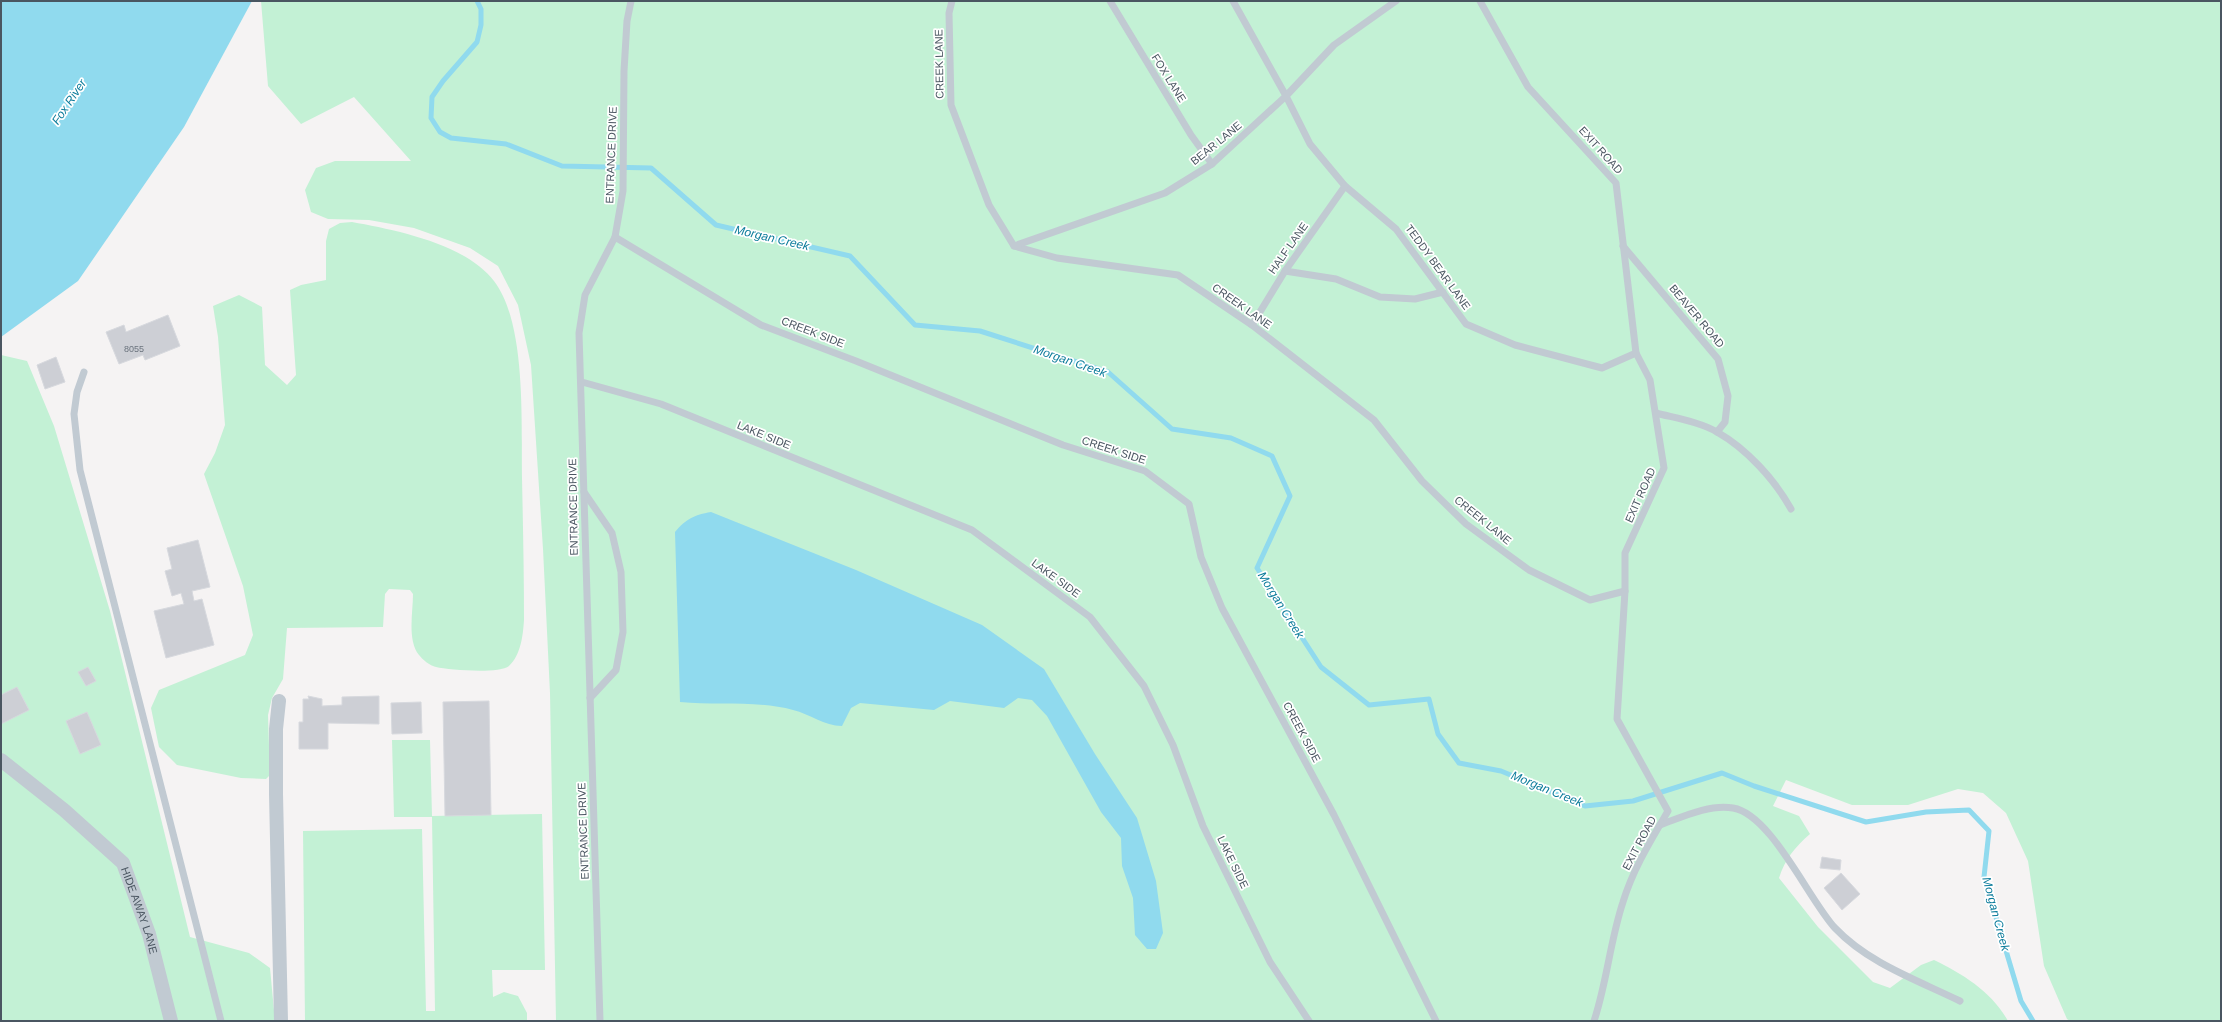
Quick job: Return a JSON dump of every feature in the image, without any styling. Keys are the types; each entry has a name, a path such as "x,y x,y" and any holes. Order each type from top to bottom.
{"street":[{"path":"279,701 276,729 276,794 281,1021"},
{"name":"HIDE AWAY LANE","path":"1,760 64,810 123,863 149,934 171,1021"}],"lane":[{"name":"ENTRANCE DRIVE","path":"600,1021 582,382 579,333 585,295 615,237 622,191 624,64 627,21 631,1"},
{"name":"CREEK LANE","path":"952,1 949,13 951,105 989,205 1014,246 1057,258 1178,275 1252,325 1374,420 1427,486 1466,524 1528,570 1590,600 1625,591"},
{"name":"FOX LANE","path":"1110,1 1191,135 1212,164"},
{"name":"TEDDY BEAR LANE","path":"1234,1 1286,96 1310,144 1346,186 1396,229 1466,324 1514,345 1602,368 1636,353"},
{"name":"BEAR LANE","path":"1014,246 1165,193 1212,164 1286,96 1334,45 1396,1"},
{"name":"EXIT ROAD","path":"1480,1 1528,87 1616,183 1636,353 1650,380 1664,468 1625,553 1625,591 1617,719 1668,811 1642,855 1622,901 1603,995 1594,1021"},
{"name":"HALF LANE","path":"1252,325 1285,271 1346,186"},
{"name":"CREEK SIDE","path":"615,237 761,324 1063,445 1145,471 1189,504 1201,557 1222,608 1334,815 1436,1021"},
{"name":"BEAVER ROAD","path":"1623,246 1718,359 1728,396 1725,422 1717,432"},
{"path":"1285,271 1336,279 1380,297 1415,299 1443,292"},
{"path":"84,372 77,392 74,414 80,470 221,1021"},
{"name":"LAKE SIDE","path":"582,382 661,404 972,530 1090,617 1144,686 1173,745 1203,826 1270,962 1309,1021"},
{"path":"1656,413 1717,432 1745,454 1780,489 1791,509"},
{"path":"584,492 612,533 621,572 623,617 623,632 616,670 590,698"},
{"path":"1660,824 1697,812 1720,807 1734,808 1746,813 1767,832 1786,856 1814,901 1834,928 1860,951 1960,1001"}],"green space":[{"path":"261,1 2221,1 2221,1021 2070,1021 2067,1019 2044,966 2028,861 2006,813 1983,793 1958,789 1908,805 1852,805 1786,780 1773,806 1799,816 1810,834 1791,854 1784,865 1779,878 1818,927 1873,982 1890,988 1921,965 1934,960 1956,971 1976,985 1994,1001 2008,1021 556,1021 550,693 543,549 531,365 518,305 498,266 470,248 414,228 369,220 328,219 311,212 305,190 316,168 335,161 411,161 354,97 301,124 268,86"},
{"path":"352,222 409,234 448,248 466,257 482,268 494,281 505,300 512,322 520,376 524,620 519,651 509,666 495,670 462,670 442,668 431,665 419,655 413,642 413,594 410,590 389,589 385,594 383,627 287,628 283,679 272,698 268,715 270,775 266,779 241,778 177,765 159,747 151,708 159,690 245,655 253,635 243,586 204,474 215,453 225,425 218,337 213,306 239,295 262,307 265,365 287,385 296,375 290,290 301,285 326,280 326,241 329,229 340,223"},
{"path":"1,355 27,361 54,426 110,611 190,937 249,953 270,968 275,1021 1,1021"},
{"path":"392,740 430,740 432,816 542,814 545,970 492,970 493,997 504,992 518,996 527,1013 527,1021 305,1021 303,831 422,829 426,1011 435,1011 432,817 394,817"}],"water":[{"name":"Fox River","path":"1,1 252,1 184,127 78,281 1,337"},
{"path":"711,512 856,570 982,625 1044,669 1095,754 1137,818 1156,881 1163,933 1156,949 1147,949 1135,935 1133,898 1122,866 1121,838 1101,812 1047,716 1032,700 1018,698 1004,708 950,701 934,710 860,703 851,708 842,726 829,724 799,712 780,707 752,704 708,704 680,702 675,532 691,518"}],"building":[{"path":"168,315 180,346 145,360 143,355 119,364 106,332 124,325 126,332"},
{"path":"56,357 65,382 45,389 37,365"},
{"path":"198,540 210,587 192,591 194,601 202,599 214,645 166,658 154,611 184,604 181,593 172,596 165,571 172,569 167,548"},
{"path":"88,667 96,681 86,686 78,672"},
{"path":"17,687 29,710 1,724 1,695"},
{"path":"308,696 322,699 322,706 342,705 342,697 379,696 379,724 328,723 328,749 299,749 299,722 303,722 303,699 309,699"},
{"path":"489,701 491,815 445,816 443,702"},
{"path":"421,702 422,733 392,734 391,703"},
{"path":"87,712 101,745 80,754 66,721"},
{"path":"1822,857 1841,860 1840,870 1820,868"},
{"path":"1841,873 1860,894 1842,910 1824,888"}],"waterway":[{"name":"Morgan Creek","path":"477,1 481,9 481,25 477,42 443,81 432,97 431,118 440,132 451,138 506,144 562,166 651,168 716,225 850,256 915,325 980,331 1108,372 1172,429 1231,438 1272,456 1290,496 1257,568 1321,667 1369,705 1429,699 1438,734 1459,763 1501,771 1585,806 1633,801 1722,773 1754,786 1866,822 1926,812 1969,810 1989,831 1984,877 2021,1001 2033,1021"}]}
